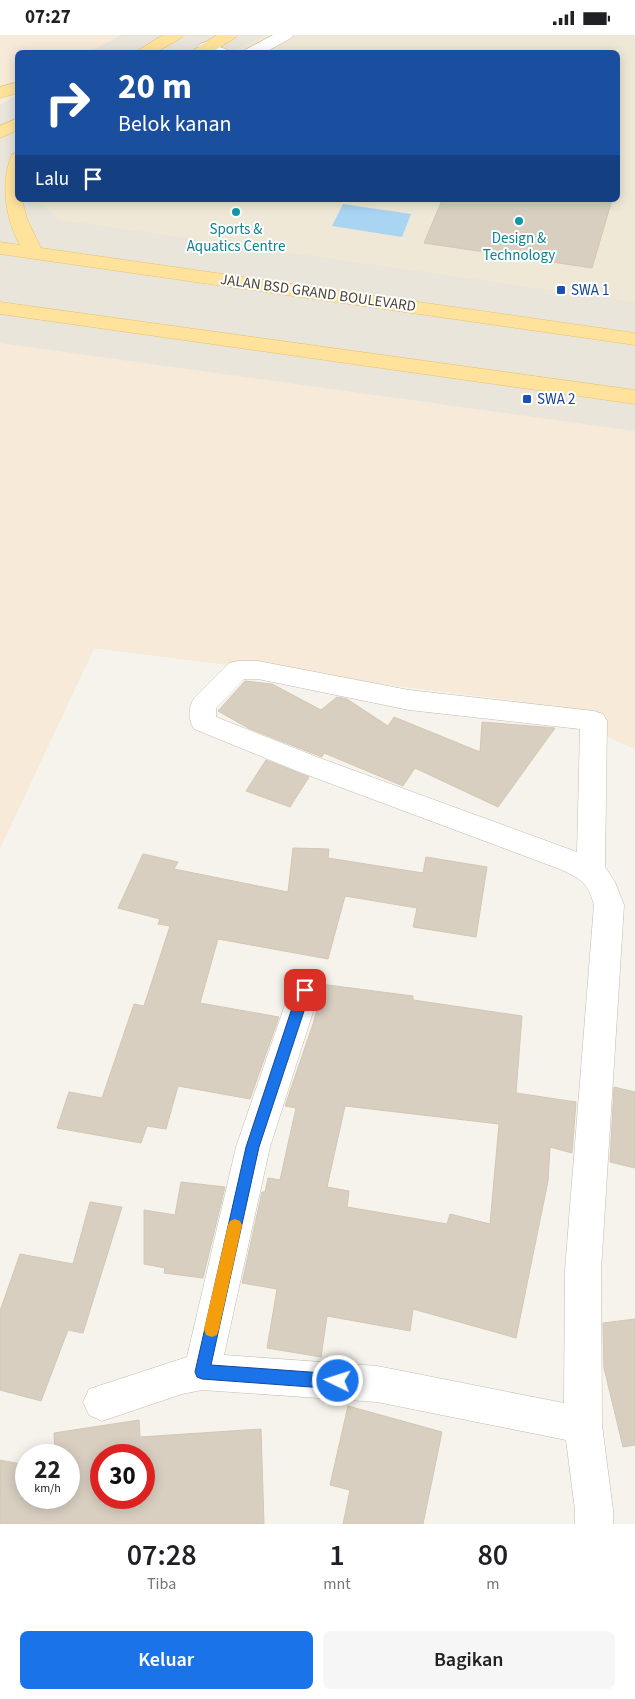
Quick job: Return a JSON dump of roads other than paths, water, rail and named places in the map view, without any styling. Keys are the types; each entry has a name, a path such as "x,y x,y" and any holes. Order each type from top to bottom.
{"main road":[{"path":"147,50 175,35"},
{"path":"209,50 229,35"},
{"path":"139,50 159,43"},
{"path":"0,93 15,88"},
{"path":"0,133 15,125"},
{"path":"15,162 6,175 5,188 17,226 35,253"},
{"name":"JALAN BSD GRAND BOULEVARD","path":"0,248 635,339"},
{"path":"0,309 635,397"}],"street":[{"path":"257,50 285,35"},
{"path":"591,871 594,721 409,699 258,670 238,670 203,705 203,722 307,764 591,871 602,883 609,905 583,1271 583,1425 594,1510 594,1524"},
{"path":"202,1372 252,1147 305,990"},
{"path":"102,1403 182,1376 202,1372 377,1384 583,1425"}],"water":[{"path":"343,204 411,214 402,237 332,226"}],"place":[{"name":"Sports & Aquatics Centre","path":"236,212"},
{"name":"Design & Technology","path":"519,221"},
{"name":"SWA 1","path":"561,290"},
{"name":"SWA 2","path":"527,399"}]}
